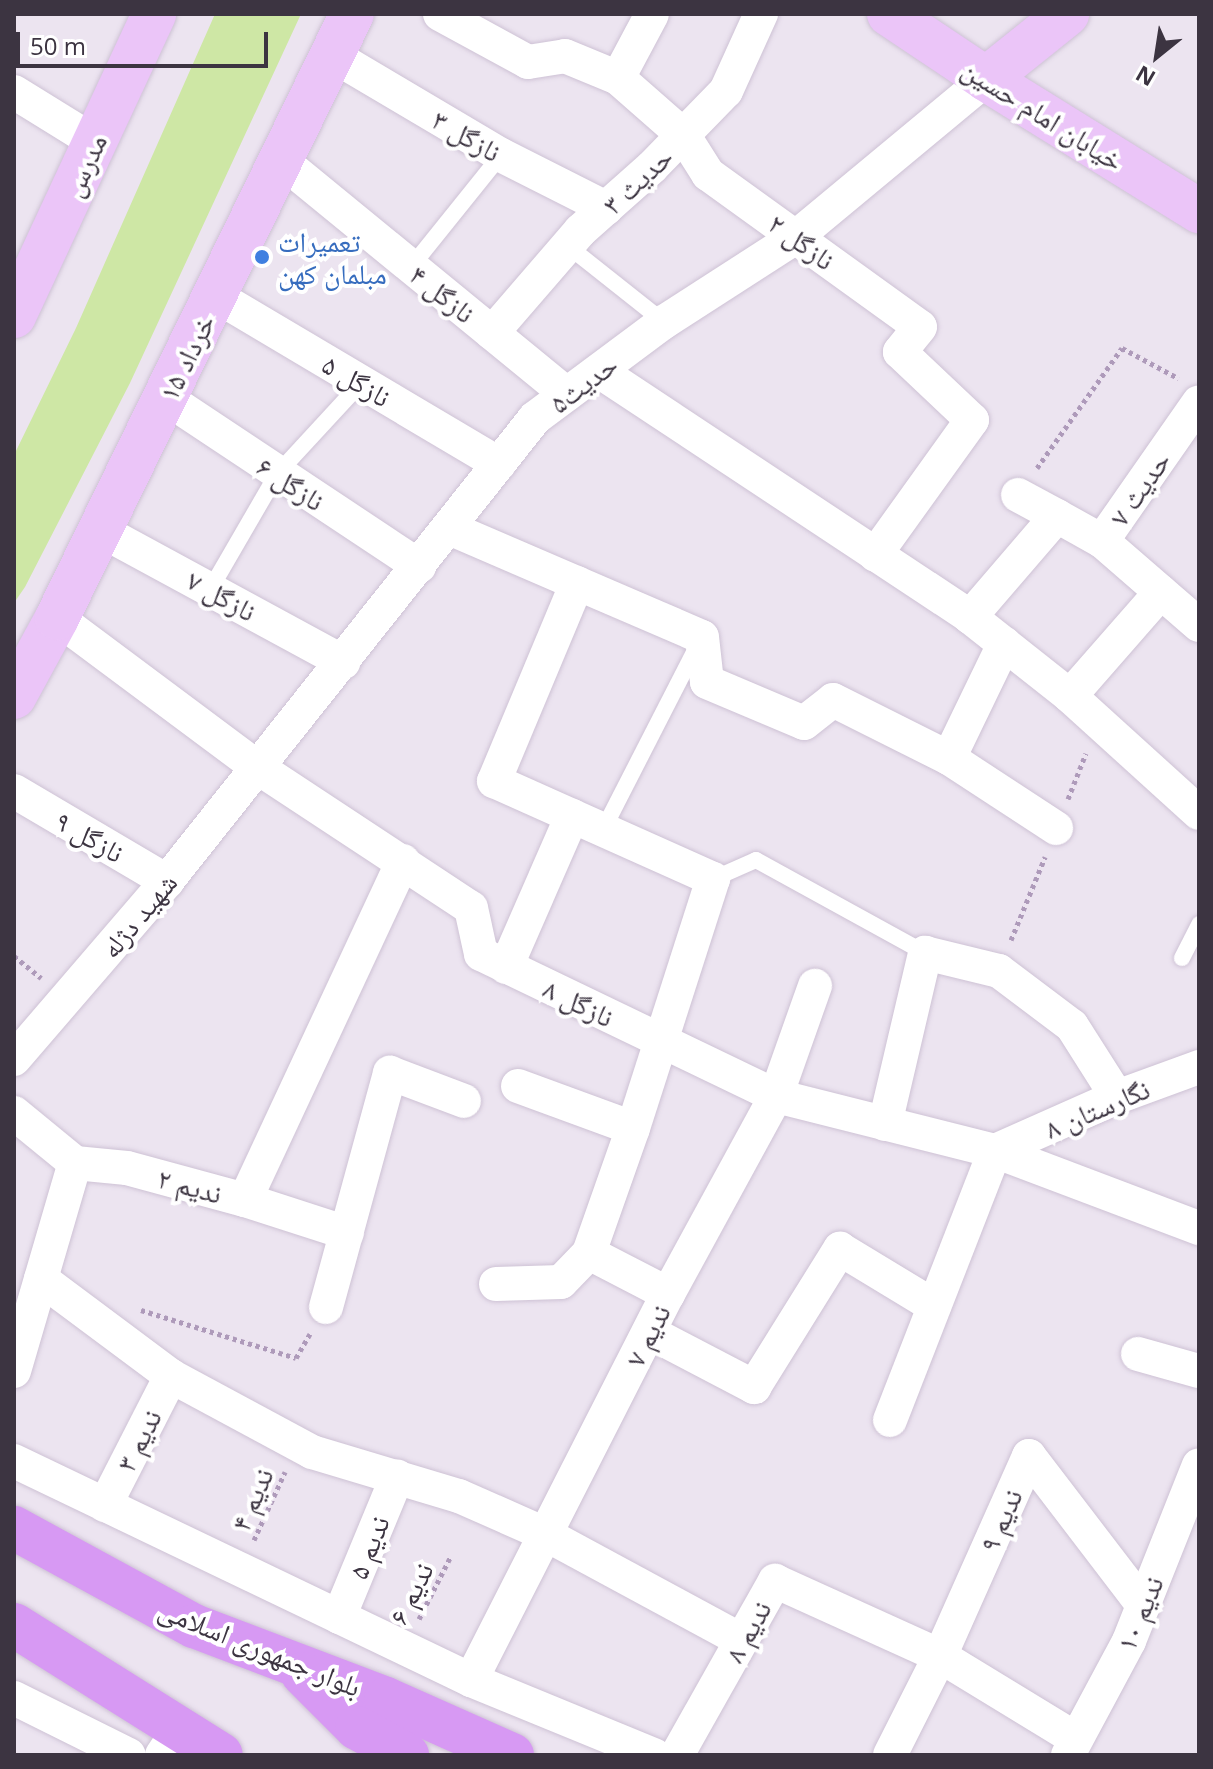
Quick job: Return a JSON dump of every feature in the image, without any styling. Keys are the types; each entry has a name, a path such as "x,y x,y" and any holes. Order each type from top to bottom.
{"main road":[{"name":"بلوار جمهوری اسلامی","path":"14,1528 194,1626 386,1699 512,1755"},
{"path":"14,1625 171,1741 221,1755"},
{"path":"293,1663 357,1728 407,1755"}],"street":[{"name":"مدرس","path":"14,316 154,14"},
{"name":"۱۵ خرداد","path":"14,697 57,618 166,398 352,14"},
{"name":"نازگل ۲","path":"440,14 528,62 565,56 618,78 684,136 708,174 920,327 900,352 972,420 875,555"},
{"path":"618,78 652,14"},
{"name":"حدیث ۳","path":"492,333 568,246 684,136 726,91 761,14"},
{"name":"خیابان امام حسین","path":"889,14 986,79 1199,211"},
{"path":"986,79 1067,14"},
{"name":"نازگل ۳","path":"332,55 501,155 606,208"},
{"name":"حدیث۵","path":"257,767 535,418 664,322 796,237 986,79"},
{"path":"14,92 95,142"},
{"name":"نازگل ۴","path":"282,161 567,394"},
{"name":"نازگل ۵","path":"216,296 499,464"},
{"path":"599,371 970,617 1070,696 1199,813"},
{"name":"نازگل ۶","path":"166,398 419,566"},
{"name":"حدیث ۷","path":"1018,495 1102,541 1192,410"},
{"path":"970,617 1057,516"},
{"path":"449,528 702,637 707,682 804,723 833,700 949,758 1056,828"},
{"name":"نازگل ۷","path":"100,530 343,662"},
{"path":"1102,541 1199,625"},
{"path":"496,1284 561,1282 589,1253 633,1128 713,879 494,781 577,583"},
{"path":"1070,696 1161,592"},
{"name":"نازگل ۸","path":"57,618 257,767 471,908 481,954 776,1096 995,1151 1199,1228"},
{"path":"949,758 1004,644"},
{"name":"شهید دژله","path":"14,1059 167,881 257,767"},
{"name":"نازگل ۹","path":"14,791 167,881"},
{"path":"506,967 588,823"},
{"name":"ندیم ۲","path":"75,1163 127,1168 245,1200 403,861"},
{"path":"885,1124 925,953 999,971 1072,1026 1117,1097"},
{"name":"ندیم ۷","path":"471,1680 668,1294 776,1096 815,986"},
{"name":"نگارستان ۸","path":"995,1151 1117,1097 1199,1067"},
{"path":"326,1307 390,1073 464,1101"},
{"path":"518,1086 633,1128"},
{"path":"14,1113 75,1163 14,1371"},
{"path":"890,1420 995,1151"},
{"path":"245,1200 347,1233"},
{"path":"649,1332 754,1387 840,1249 934,1306"},
{"path":"589,1253 668,1294"},
{"path":"41,1279 171,1376 297,1444 459,1496 545,1534 741,1640"},
{"path":"1138,1354 1199,1371"},
{"name":"ندیم ۳","path":"105,1505 171,1376"},
{"name":"ندیم ۹","path":"890,1755 940,1656 1029,1456 1143,1605"},
{"path":"14,1461 471,1680 654,1755"},
{"name":"ندیم ۱۰","path":"1072,1747 1129,1641 1199,1465"},
{"name":"ندیم ۵","path":"339,1617 397,1477"},
{"name":"ندیم ۸","path":"677,1755 775,1581 940,1656"},
{"path":"940,1656 1072,1747"},
{"path":"14,1698 129,1755"}],"lane":[{"path":"411,267 501,155"},
{"path":"568,246 664,322"},
{"path":"211,588 277,474 361,383"},
{"path":"588,823 702,637"},
{"path":"713,879 756,860 925,953"},
{"path":"1182,958 1199,924"}],"path":[{"path":"1018,495 1122,348 1192,410"},
{"path":"131,1307 296,1358 326,1307"},
{"name":"ندیم ۴","path":"241,1570 297,1444"},
{"name":"ندیم ۶","path":"404,1648 451,1556"}],"shaded area":[{"path":"215,14 301,14 130,383 14,603 14,455 76,328"}],"place":[{"name":"تعمیرات مبلمان کهن","path":"262,257"}]}
